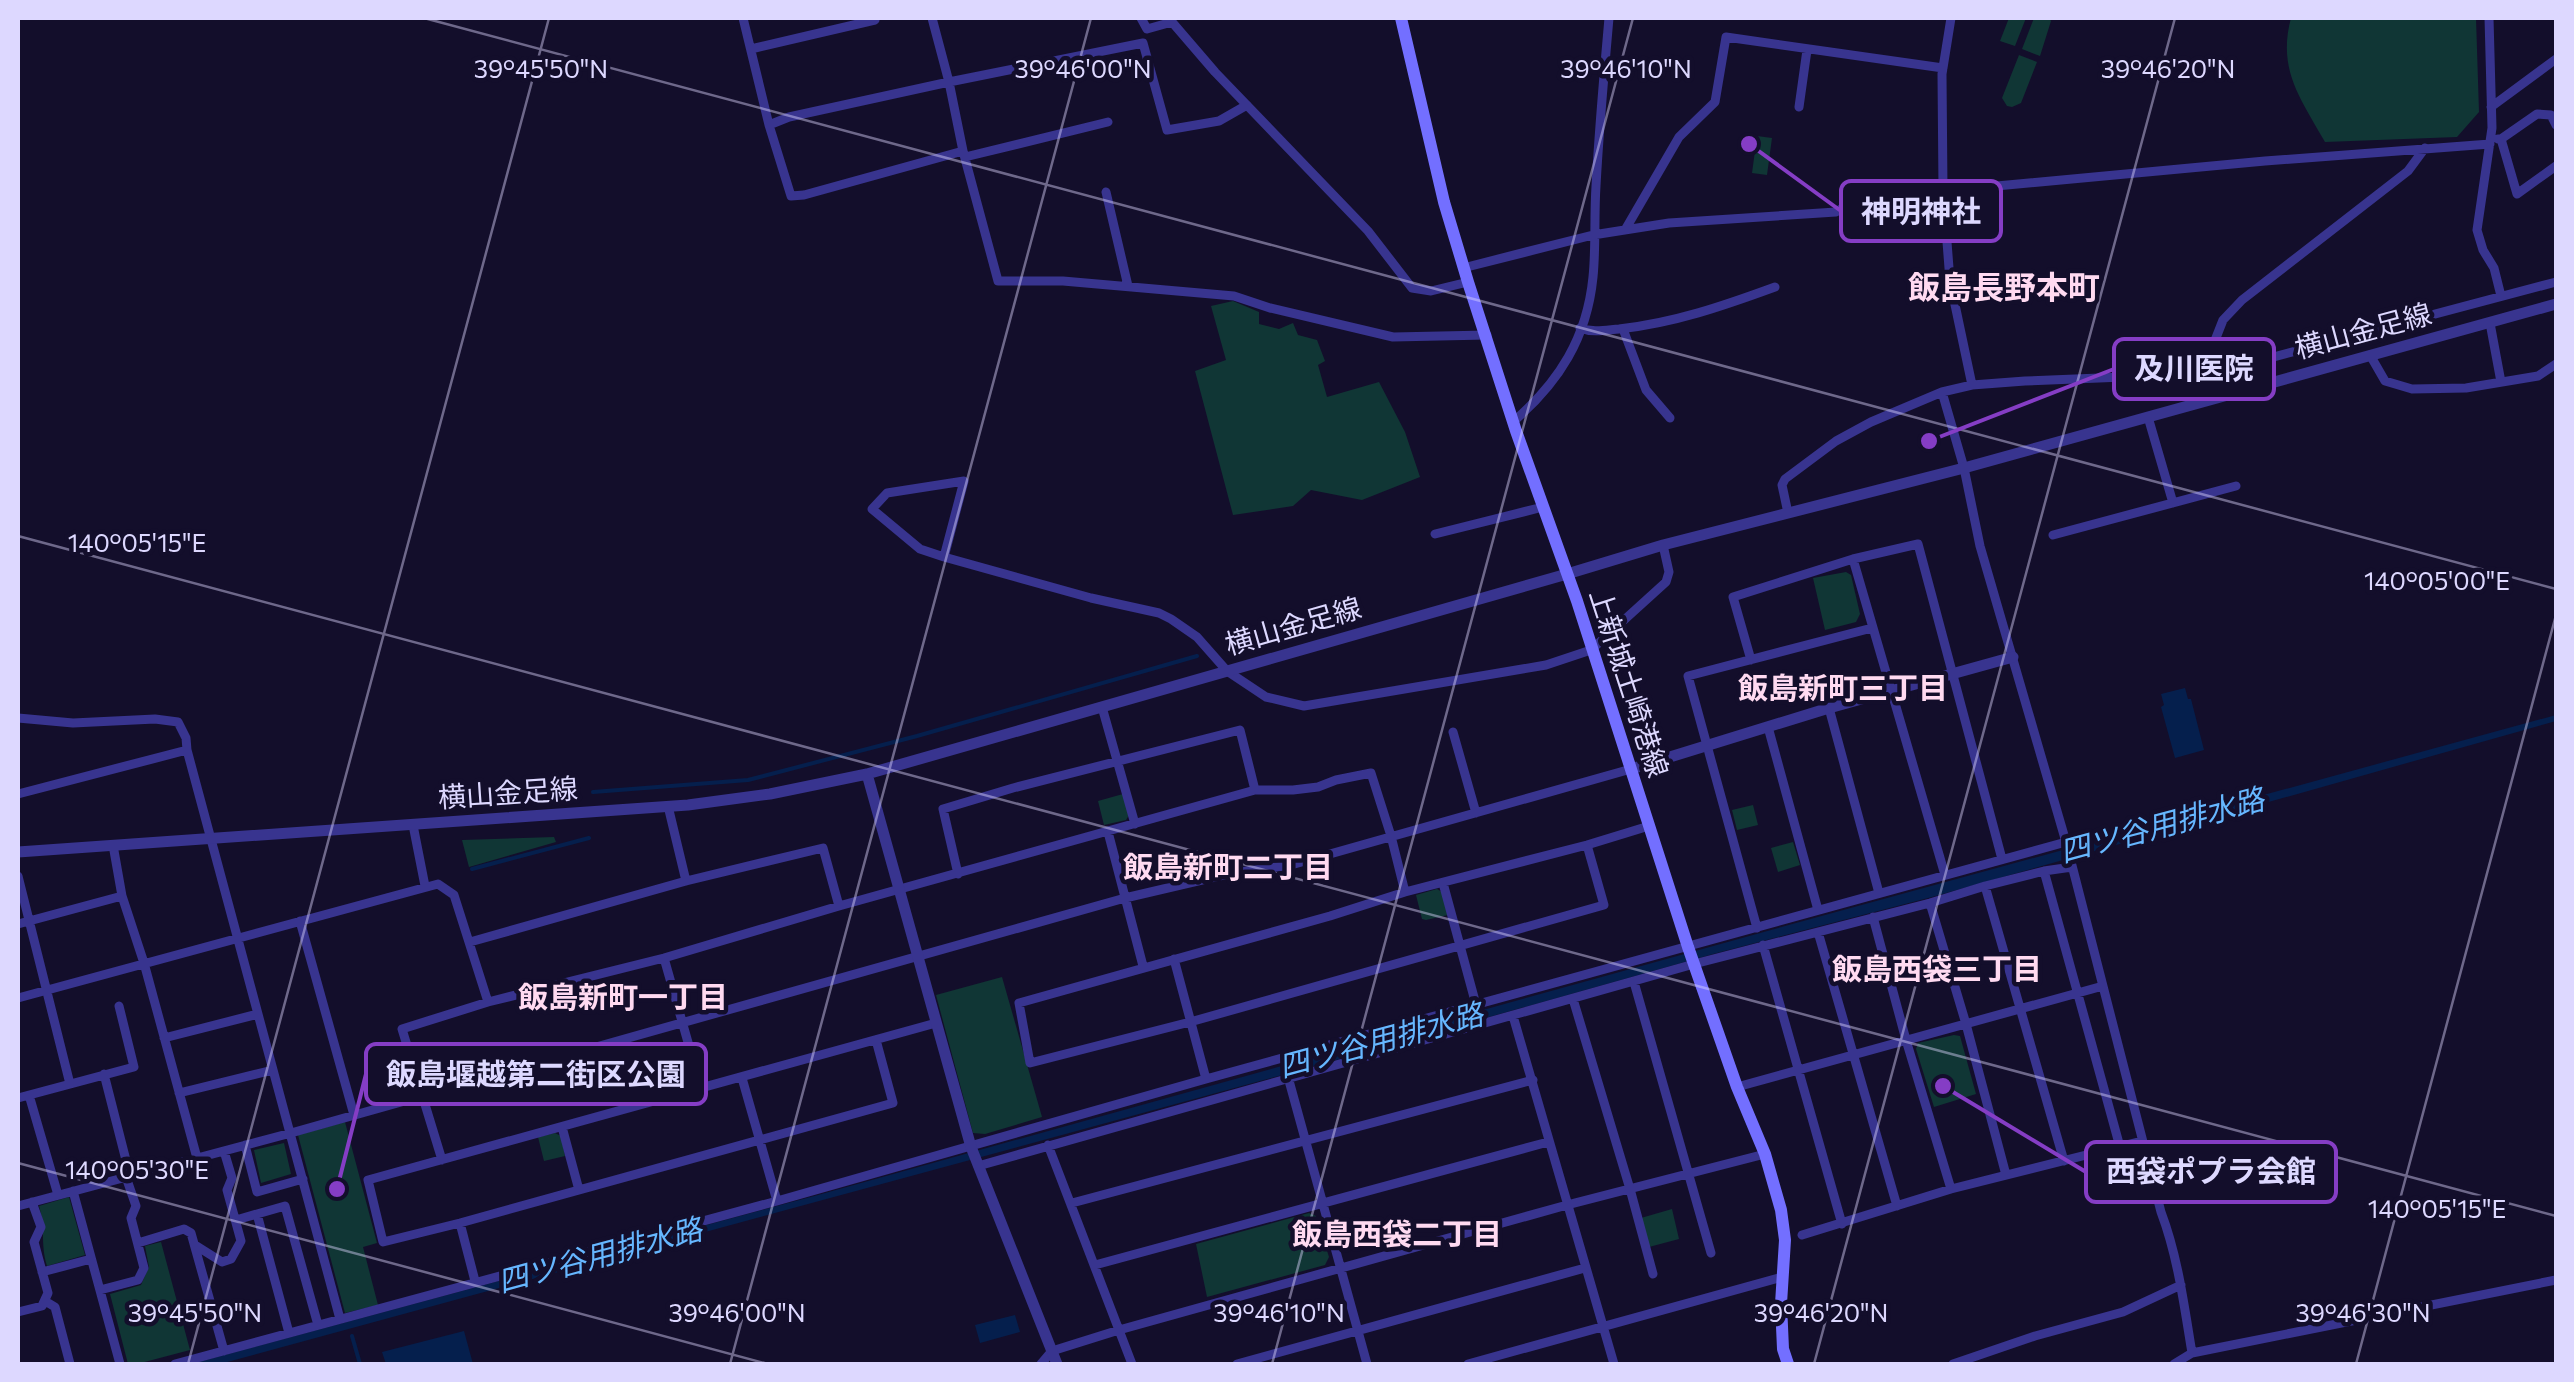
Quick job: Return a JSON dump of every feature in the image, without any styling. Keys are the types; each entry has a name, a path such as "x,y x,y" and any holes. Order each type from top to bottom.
{"main road":[{"name":"上新城土崎港線","path":"1401,18 1463,268 1691,956 1764,1154 1785,1240 1783,1349 1788,1364"}],"street":[{"path":"744,18 769,125 791,196 1108,122"},
{"path":"932,18 998,281 1063,281 1234,296 1393,337 1487,335"},
{"path":"1141,18 1147,29 1172,22 1214,72 1368,230 1412,288 1431,291 1468,282"},
{"path":"1514,421 1557,378 1571,354 1590,300 1609,18"},
{"path":"1951,18 1940,100 1943,190 1950,281 1972,385"},
{"path":"2489,18 2488,72 2494,140 2478,230 2501,296"},
{"path":"751,49 875,20"},
{"path":"1624,230 1679,138 1715,102 1726,37 1943,68"},
{"path":"769,125 949,82 1144,43 1166,130 1219,121 1247,105"},
{"path":"1799,107 1807,50"},
{"path":"2491,107 2556,59"},
{"path":"1463,268 1593,235 1668,223 1836,212 1857,199 2494,140 2537,114 2551,116 2556,125"},
{"path":"2494,140 2516,194 2556,166"},
{"path":"2201,376 2223,320 2242,300 2408,171 2425,148"},
{"path":"1106,192 1128,286"},
{"path":"1788,513 1782,485 1785,479 1836,440 1942,392 1972,385 2148,376 2187,380 2556,282"},
{"path":"1580,328 1589,332 1648,326 1706,312 1774,287"},
{"name":"横山金足線","path":"18,852 668,806 742,799 866,774 1663,545 1964,468 2556,304"},
{"path":"2490,322 2501,382"},
{"path":"1623,328 1646,390 1670,418"},
{"path":"2370,355 2385,382 2412,390 2466,388 2538,376 2556,364"},
{"path":"1942,392 1964,468 1980,546 2069,854 2160,1212 2174,1247 2192,1353"},
{"path":"2148,417 2173,502"},
{"path":"944,558 964,482 887,493 872,508 920,549 944,558 1172,618 1197,637 1227,671 1266,696 1304,706 1546,665 1591,650 1666,582 1663,545"},
{"path":"2053,534 2236,486"},
{"path":"1434,534 1543,507"},
{"path":"1751,660 1733,597 1853,559 1918,544 2002,859"},
{"path":"1853,559 1945,874"},
{"path":"1756,928 1688,676 1872,628"},
{"path":"18,1206 1125,898 1232,873 1292,865 2013,657"},
{"path":"1102,707 1136,824"},
{"path":"1829,708 1878,893"},
{"path":"18,718 73,723 155,719 178,722 186,738 209,838 340,1319"},
{"path":"1768,727 1818,910"},
{"path":"958,874 943,809 1013,788 1240,730 1255,790"},
{"path":"1453,732 1476,813"},
{"path":"18,794 188,750"},
{"path":"442,1160 402,1029 488,1002 664,958 1255,790 1293,790 1371,773 1405,892"},
{"path":"866,774 974,1155 1057,1364"},
{"path":"668,806 686,881"},
{"path":"413,825 425,886"},
{"path":"1587,845 1604,905 1030,1063 1018,1003 1649,826"},
{"path":"1108,832 1143,966"},
{"path":"113,846 122,896 196,1158"},
{"path":"470,942 686,881 823,848 838,906"},
{"path":"974,1155 1048,1145 1573,1000 1634,982 1756,928 1945,874 2002,859 2069,854"},
{"path":"175,1364 776,1201 974,1155 1206,1079 1477,1008 1691,956 1763,946 1930,902 2044,871 2069,854"},
{"path":"2044,871 2120,1147"},
{"path":"18,876 70,1084"},
{"path":"18,998 438,884 454,895 488,1002"},
{"path":"1443,884 1481,1023"},
{"path":"1985,886 2064,1161"},
{"path":"18,924 122,896"},
{"path":"1930,902 2006,1175"},
{"path":"1873,917 1952,1189"},
{"path":"300,921 354,1115"},
{"path":"1818,932 1897,1206"},
{"path":"1763,946 1842,1224"},
{"path":"664,958 701,1088"},
{"path":"1174,959 1206,1079"},
{"path":"1634,982 1711,1253"},
{"path":"1737,1087 2102,986"},
{"path":"1573,1000 1653,1274"},
{"path":"18,1098 134,1067 118,1006"},
{"path":"164,1038 258,1014"},
{"path":"1513,1016 1614,1364"},
{"path":"876,1040 893,1104 383,1242 368,1180 936,1023"},
{"path":"179,1093 273,1070"},
{"path":"100,1290 138,1280 144,1268 131,1218 136,1206 104,1074"},
{"path":"742,1078 776,1201"},
{"path":"1288,1078 1367,1364"},
{"path":"1072,1204 1533,1080"},
{"path":"29,1095 58,1195"},
{"path":"562,1127 578,1190"},
{"path":"1802,1236 1952,1189 2142,1141"},
{"path":"1095,1265 1548,1142"},
{"path":"245,1145 258,1192 303,1180"},
{"path":"1048,1145 1132,1364"},
{"path":"194,1245 222,1262 231,1259 241,1242 228,1190 232,1178 224,1150"},
{"path":"1041,1364 1052,1351 1119,1330 1764,1154"},
{"path":"73,1191 120,1364"},
{"path":"18,1312 42,1306 48,1293 34,1242 41,1227 32,1202"},
{"path":"236,1220 286,1206 318,1325"},
{"path":"256,1214 289,1333"},
{"path":"460,1223 475,1281"},
{"path":"138,1243 184,1228 191,1233 224,1351"},
{"path":"299,1255 322,1248"},
{"path":"42,1272 92,1259"},
{"path":"1236,1364 1585,1268"},
{"path":"1468,1364 1782,1276"},
{"path":"2174,1364 2192,1353 2556,1280"},
{"path":"1953,1364 2123,1312 2181,1285"},
{"path":"45,1300 55,1307 70,1364"}],"green space":[{"path":"2009,18 2026,18 2015,46 2000,41"},
{"path":"2034,18 2051,21 2040,56 2022,49"},
{"path":"2291,18 2476,18 2479,112 2457,137 2325,142 2289,69 2287,36"},
{"path":"2019,55 2037,62 2021,103 2012,107 2002,98"},
{"path":"1757,136 1772,138 1767,175 1752,173"},
{"path":"1233,301 1259,312 1259,324 1279,329 1293,323 1298,335 1317,340 1325,361 1318,365 1327,397 1379,382 1405,432 1420,477 1362,500 1311,490 1293,506 1233,515 1195,371 1226,360 1211,306"},
{"path":"1846,572 1851,575 1860,614 1856,622 1825,630 1813,578"},
{"path":"1123,794 1129,815 1126,820 1104,825 1098,801"},
{"path":"1753,805 1758,825 1737,830 1732,810"},
{"path":"554,837 556,842 469,867 462,840"},
{"path":"1793,842 1800,865 1778,872 1771,848"},
{"path":"1437,889 1442,892 1448,915 1422,919 1416,895"},
{"path":"1002,977 1042,1117 985,1134 973,1133 936,995"},
{"path":"1960,1036 1976,1094 1934,1107 1916,1049 1918,1043"},
{"path":"345,1122 377,1243 363,1247 378,1305 345,1313 298,1135"},
{"path":"555,1133 561,1136 565,1156 544,1161 538,1137"},
{"path":"284,1143 291,1174 261,1183 254,1150"},
{"path":"69,1197 85,1255 47,1266 39,1206"},
{"path":"1672,1209 1679,1239 1649,1247 1641,1218"},
{"path":"1309,1213 1316,1216 1329,1257 1325,1265 1207,1297 1196,1244"},
{"path":"161,1242 190,1350 128,1364 110,1294 141,1285 149,1267 145,1246"}],"water":[{"path":"2185,688 2204,750 2175,758 2161,694"},
{"name":"四ツ谷用排水路","path":"2556,715 2556,721 1932,897 220,1364 191,1364 818,1195"},
{"path":"1015,1315 1020,1332 980,1343 975,1325"},
{"path":"464,1331 473,1364 386,1364 382,1352"}],"waterway":[{"path":"593,792 748,780 1197,656"},
{"path":"472,869 589,838"},
{"path":"352,1336 360,1364"}],"place":[{"name":"神明神社","path":"1749,144"},
{"name":"及川医院","path":"1929,441"},
{"name":"西袋ポプラ会館","path":"1943,1086"},
{"name":"飯島堰越第二街区公園","path":"337,1189"}],"district":[{"name":"飯島長野本町","path":"2004,288"},
{"name":"飯島新町三丁目","path":"1843,689"},
{"name":"飯島新町二丁目","path":"1228,868"},
{"name":"飯島西袋三丁目","path":"1937,970"},
{"name":"飯島新町一丁目","path":"623,998"},
{"name":"飯島西袋二丁目","path":"1397,1235"}]}
